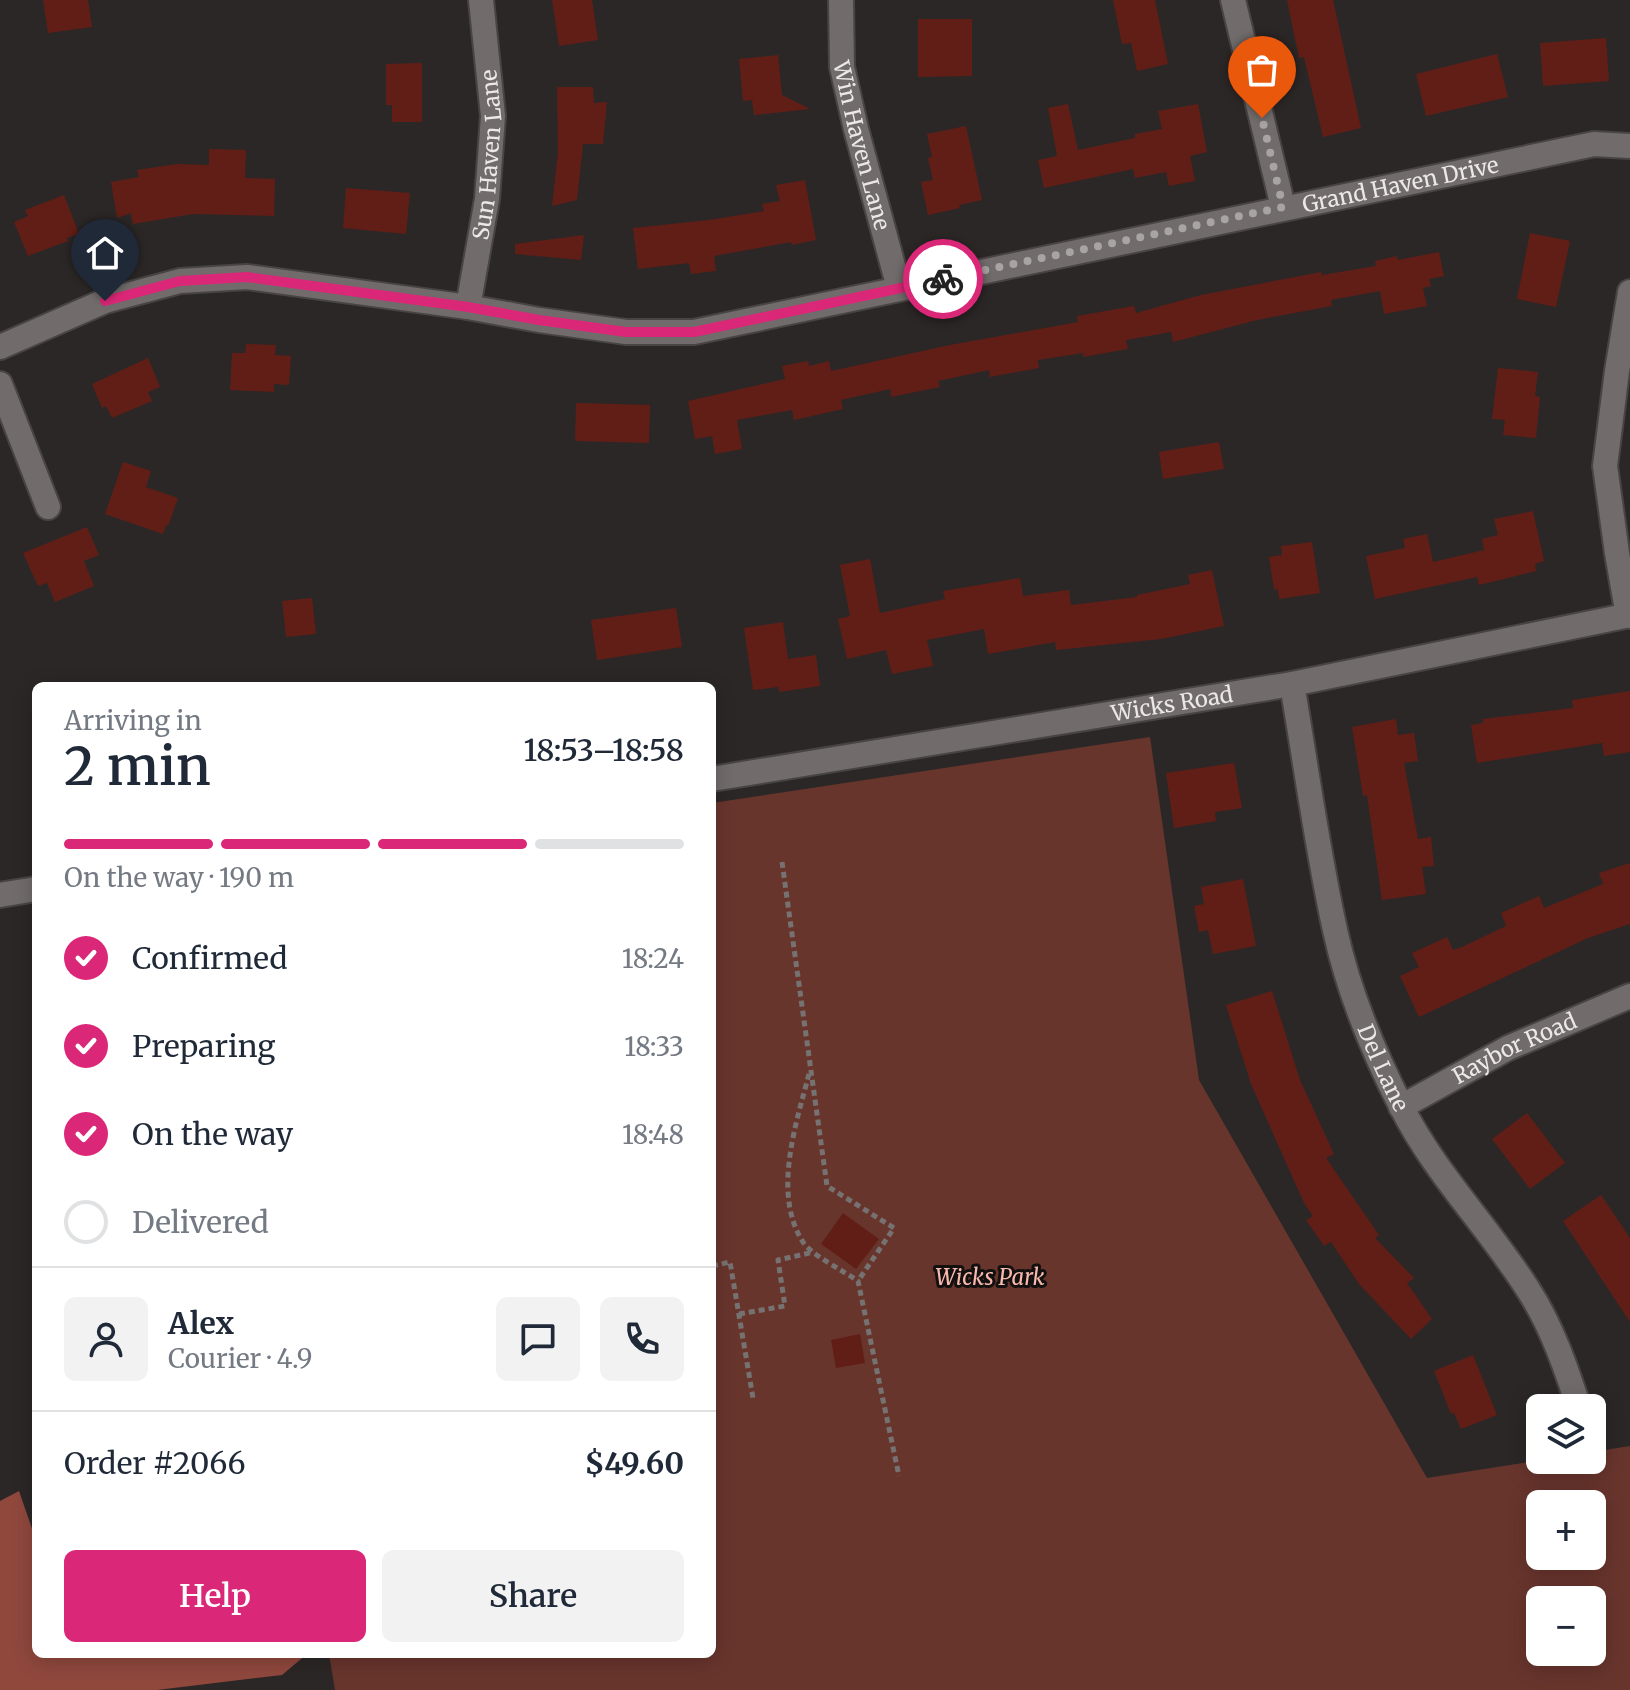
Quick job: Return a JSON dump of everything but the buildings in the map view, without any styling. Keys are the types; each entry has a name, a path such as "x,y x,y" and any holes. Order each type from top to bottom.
{"street":[{"name":"Sun Haven Lane","path":"468,307 487,199 493,116 481,0"},
{"name":"Win Haven Lane","path":"841,0 842,67 899,288"},
{"path":"1233,0 1283,207"},
{"name":"Grand Haven Drive","path":"0,347 105,301 180,281 247,277 626,332 694,332 1594,144 1630,146"},
{"path":"1629,616 1605,466 1630,292"},
{"path":"0,384 48,507"},
{"name":"Wicks Road","path":"716,778 1292,684 1629,616"},
{"name":"Del Lane","path":"1292,684 1335,931 1361,1016 1401,1107 1451,1187 1494,1239 1531,1293 1560,1351 1574,1394"},
{"path":"0,895 32,890"},
{"name":"Raybor Road","path":"1401,1107 1508,1048 1630,996"}],"path":[{"path":"782,862 827,1186 894,1228 858,1281"},
{"path":"811,1069 794,1130 786,1184 795,1225 804,1244 858,1281 899,1476"},
{"path":"739,1314 785,1306 778,1260 816,1252"},
{"path":"716,1265 730,1262 753,1398"}],"green space":[{"name":"Wicks Park","path":"1150,737 1199,1080 1427,1478 1526,1463 1526,1474 1606,1474 1606,1450 1630,1446 1630,1690 335,1690 330,1658 716,1658 716,802"}],"shaded area":[{"path":"19,1491 32,1528 32,1658 302,1658 282,1675 157,1690 0,1690 0,1501"}],"way so far":[{"path":"943,279 1283,207 1262,118"}],"route":[{"path":"105,301 180,281 247,277 626,332 694,332 943,279"}]}
